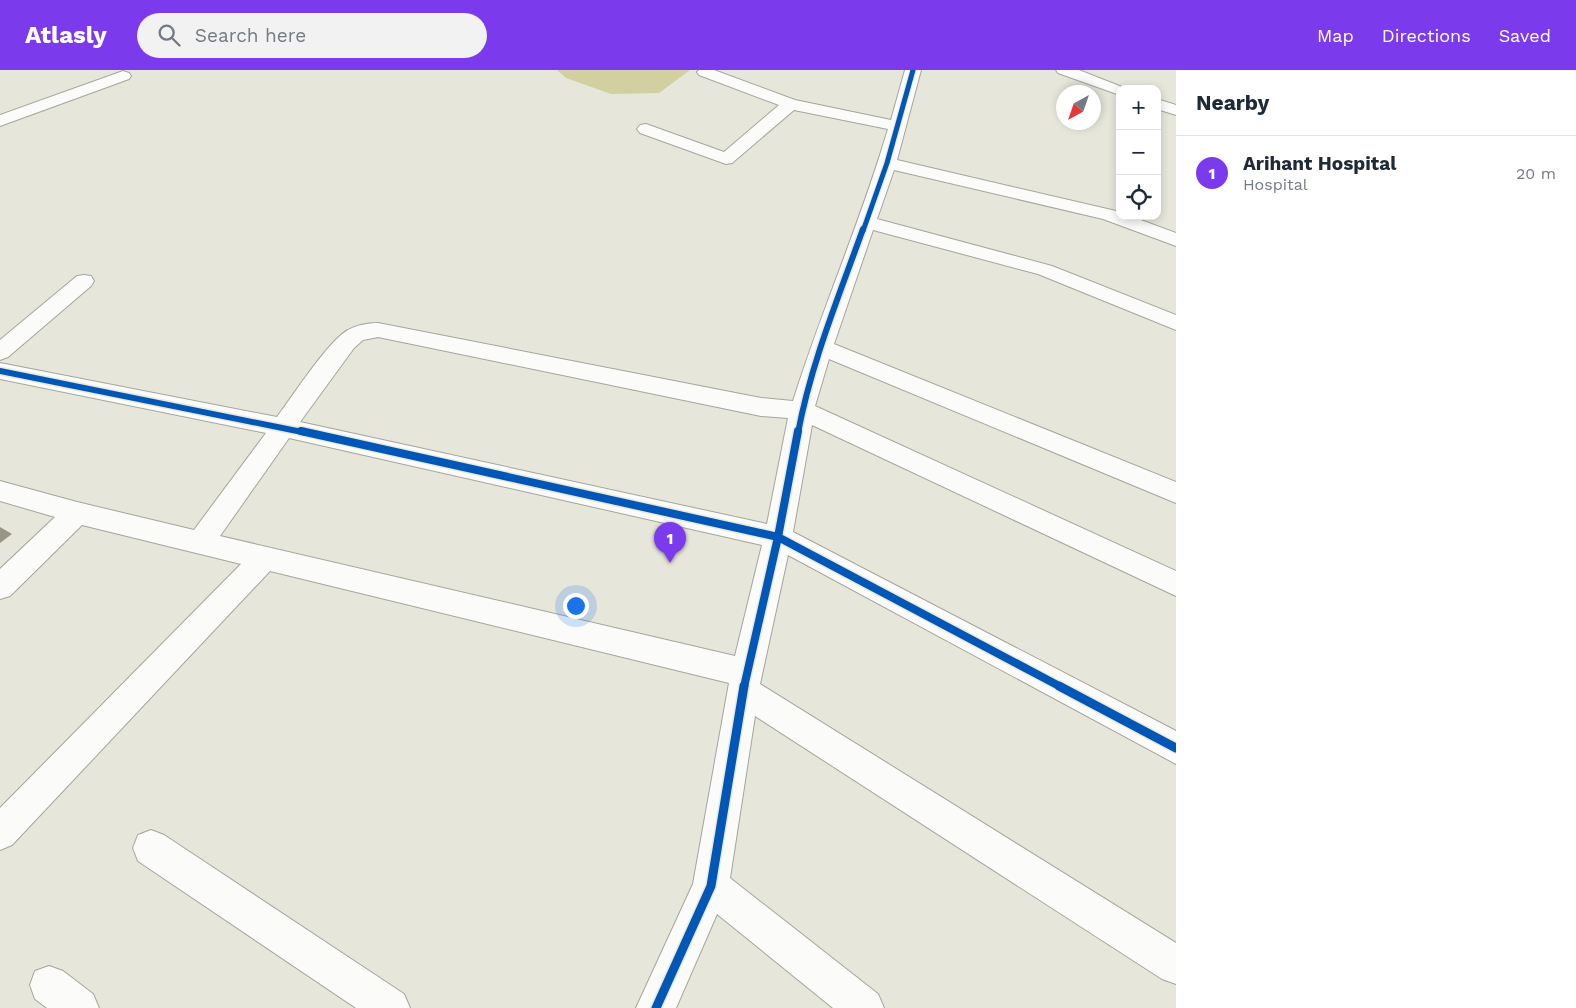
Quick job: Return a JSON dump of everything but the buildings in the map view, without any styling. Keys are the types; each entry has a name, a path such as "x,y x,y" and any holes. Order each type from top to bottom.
{"street":[{"path":"656,1008 711,886 745,682 778,537 802,410 821,347 887,163 912,70"},
{"path":"1064,70 1116,89"},
{"path":"705,72 790,104 897,126"},
{"path":"0,121 123,76"},
{"path":"646,129 726,159 790,104"},
{"path":"1161,105 1176,110"},
{"path":"887,163 1109,215 1176,240"},
{"path":"865,222 1044,270 1176,323"},
{"path":"0,352 84,281"},
{"path":"200,542 331,361 362,330 378,330 761,407 802,410 1176,584"},
{"path":"821,347 1171,486"},
{"path":"0,371 282,427 778,537 1176,748"},
{"path":"0,491 77,513 265,558 745,682 1176,965"},
{"path":"0,587 77,513"},
{"path":"0,833 265,558"},
{"path":"151,848 390,1008"},
{"path":"711,886 864,1008"},
{"path":"49,985 79,1008"}],"shaded area":[{"path":"557,70 690,70 659,93 611,94 566,78"}],"cycle path":[{"path":"656,1008 711,886 746,673 778,537 802,410 821,347 887,163 913,70"},
{"path":"0,371 282,427 778,537 1176,748"}],"place":[{"name":"Arihant Hospital","path":"670,563"}]}
